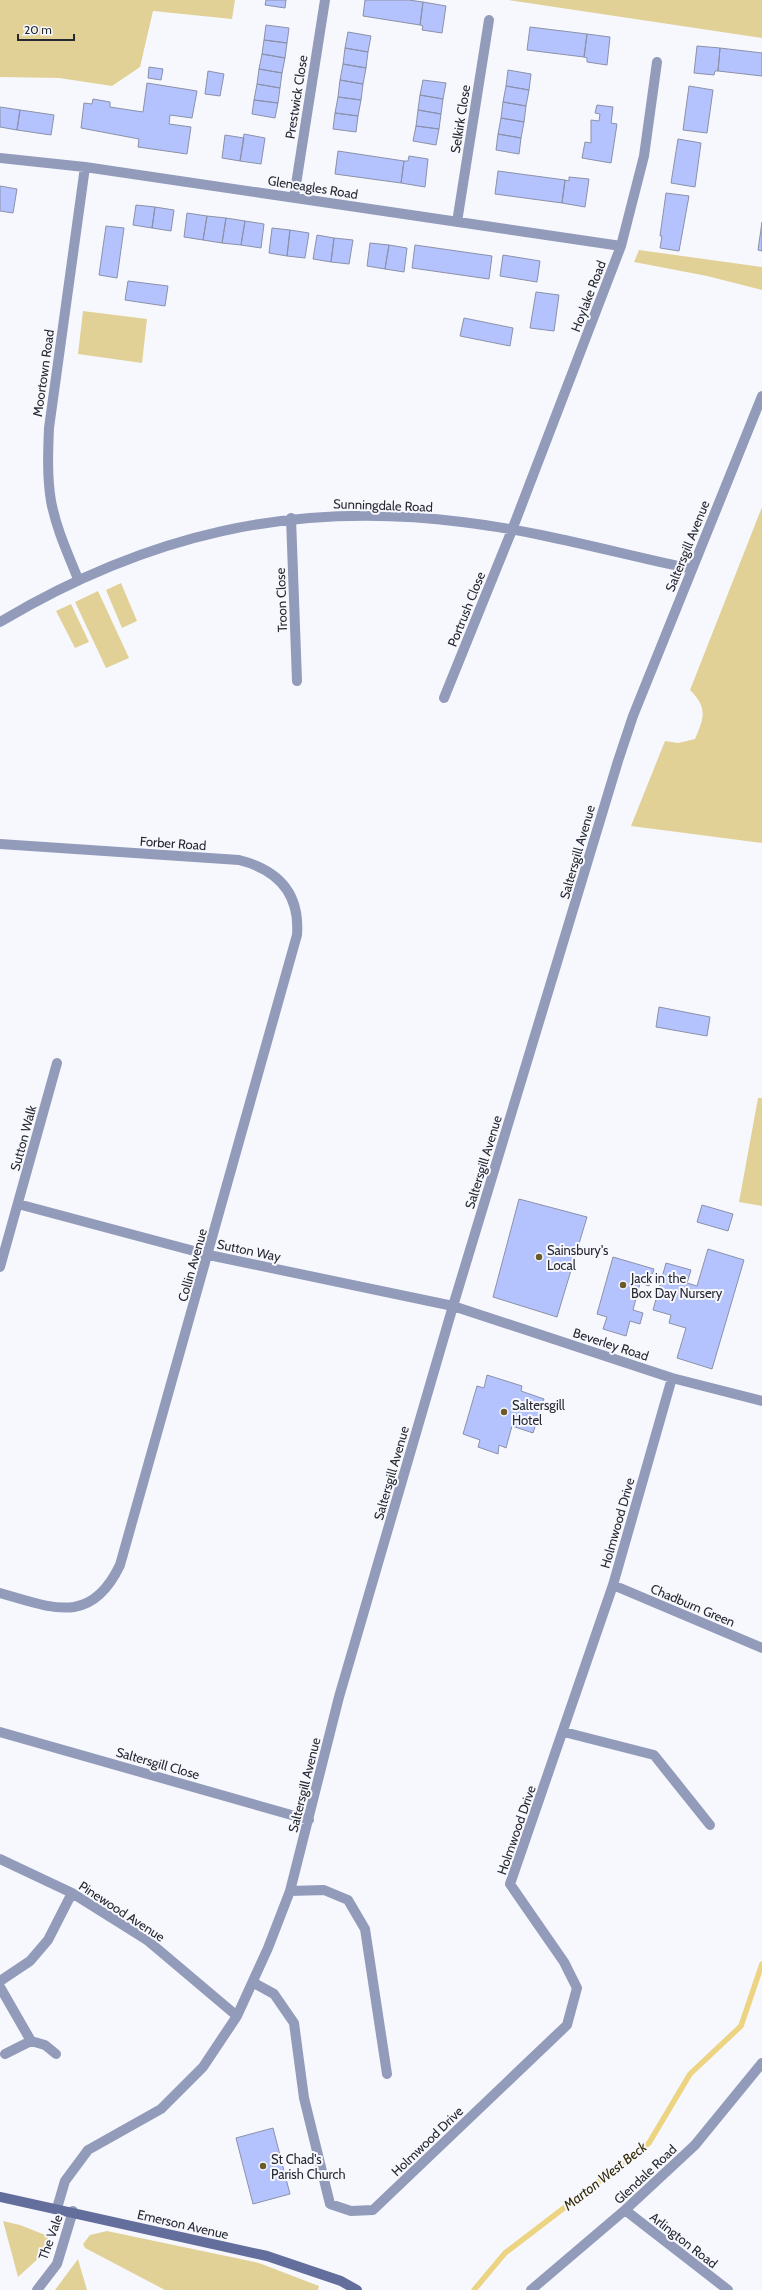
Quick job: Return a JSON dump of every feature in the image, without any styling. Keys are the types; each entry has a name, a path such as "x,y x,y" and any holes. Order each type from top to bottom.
{"street":[{"name":"Prestwick Close","path":"294,197 325,0"},
{"name":"Selkirk Close","path":"457,222 489,20"},
{"name":"Hoylake Road","path":"512,530 621,246 644,156 657,62"},
{"name":"Gleneagles Road","path":"0,158 85,167 621,246"},
{"name":"Moortown Road","path":"78,579 60,533 51,502 48,464 48,428 85,167"},
{"name":"Saltersgill Avenue","path":"57,2208 64,2181 88,2150 161,2109 203,2067 237,2016 254,1983 268,1948 290,1891 309,1820 338,1698 453,1306 618,761 633,716 762,396"},
{"name":"Sunningdale Road","path":"0,622 78,579 136,556 187,539 240,526 290,518 340,515 407,516 463,522 512,530 692,569"},
{"name":"Troon Close","path":"290,518 297,681"},
{"name":"Portrush Close","path":"444,698 512,530"},
{"name":"Forber Road","path":"0,844 239,860 258,864 273,874 286,888 294,904 298,921 297,935"},
{"name":"Collin Avenue","path":"0,1592 53,1608 70,1608 86,1603 100,1596 112,1582 120,1565 297,935"},
{"name":"Sutton Walk","path":"0,1267 57,1062"},
{"name":"Sutton Way","path":"18,1204 208,1255 453,1306"},
{"name":"Beverley Road","path":"453,1306 672,1378 762,1401"},
{"name":"Holmwood Drive","path":"254,1983 274,1994 294,2023 304,2098 330,2204 351,2211 373,2210 567,2025 577,1988 564,1962 510,1884 564,1732 613,1585 672,1378"},
{"name":"Chadburn Green","path":"613,1585 762,1648"},
{"name":"Saltersgill Close","path":"0,1732 309,1820"},
{"path":"564,1732 654,1755 710,1825"},
{"name":"Pinewood Avenue","path":"4,1860 72,1893 147,1940 237,2016"},
{"path":"290,1891 324,1890 348,1900 365,1929 387,2074"},
{"path":"0,1981 30,1961 48,1940 72,1893"},
{"path":"0,1987 31,2041"},
{"path":"5,2054 31,2041 45,2045 56,2054"},
{"name":"Glendale Road","path":"531,2290 625,2210 695,2145 762,2063"},
{"name":"Emerson Avenue","path":"0,2197 73,2211 267,2256 341,2281 357,2290"},
{"name":"Arlington Road","path":"625,2210 728,2290"},
{"name":"The Vale","path":"37,2290 57,2264 73,2211"}],"shaded area":[{"path":"0,0 235,0 232,19 153,11 140,67 112,86 59,78 0,77"},
{"path":"508,0 762,0 762,38"},
{"path":"639,250 762,267 762,290 707,276 634,262"},
{"path":"83,311 147,319 142,363 78,354"},
{"path":"762,507 762,843 631,826 665,741 678,743 695,739 701,725 703,713 702,708 696,696 690,690"},
{"path":"121,583 137,621 122,628 106,590"},
{"path":"98,591 129,658 106,668 75,602"},
{"path":"71,604 89,642 75,648 56,611"},
{"path":"758,1098 762,1098 762,1206 739,1202"},
{"path":"3,2221 20,2225 48,2236 45,2248 38,2259 18,2277"},
{"path":"107,2231 259,2263 319,2286 318,2290 165,2290 85,2248 83,2244 90,2235"},
{"path":"78,2259 87,2290 55,2290"}],"building":[{"path":"266,0 286,0 285,8 265,5"},
{"path":"365,0 409,0 423,2 420,25 363,16"},
{"path":"423,2 446,6 442,33 422,30 423,26 420,25"},
{"path":"266,25 289,28 287,43 264,40"},
{"path":"530,27 587,34 584,57 527,50"},
{"path":"348,32 371,36 368,52 345,48"},
{"path":"587,34 610,37 607,65 587,62 587,58 584,57"},
{"path":"264,40 287,43 285,58 262,54"},
{"path":"697,46 720,48 718,71 715,71 714,75 694,73"},
{"path":"345,48 368,52 366,68 343,64"},
{"path":"720,48 762,53 762,76 718,71"},
{"path":"262,54 285,58 282,73 259,69"},
{"path":"343,64 366,68 363,84 340,80"},
{"path":"149,67 163,69 161,80 148,78"},
{"path":"259,69 282,73 280,88 257,84"},
{"path":"508,70 531,74 529,90 506,86"},
{"path":"208,71 224,74 220,96 205,94"},
{"path":"340,80 363,84 361,100 338,97"},
{"path":"423,80 446,83 443,99 420,95"},
{"path":"147,83 197,91 192,118 170,115 169,124 191,127 187,154 138,147 139,139 81,128 84,103 92,104 93,99 110,102 110,107 143,112"},
{"path":"257,84 280,88 278,103 254,100"},
{"path":"506,86 529,90 526,106 503,102"},
{"path":"689,86 713,90 707,133 683,130"},
{"path":"420,95 443,99 441,114 418,110"},
{"path":"338,97 361,100 358,116 335,113"},
{"path":"254,100 278,103 275,118 252,114"},
{"path":"503,102 526,106 524,122 501,118"},
{"path":"597,105 613,107 611,123 617,124 611,163 582,158 585,142 591,143 591,120 599,121 600,114 595,113"},
{"path":"0,107 20,110 17,130 0,127"},
{"path":"20,110 54,115 51,135 17,130"},
{"path":"418,110 441,114 439,129 416,126"},
{"path":"335,113 358,116 356,132 333,129"},
{"path":"501,118 524,122 521,138 498,134"},
{"path":"416,126 439,129 436,145 413,141"},
{"path":"244,134 265,138 261,164 240,161"},
{"path":"498,134 521,138 519,154 496,150"},
{"path":"225,135 244,138 240,161 222,158"},
{"path":"678,139 701,143 695,187 671,183"},
{"path":"338,151 404,161 401,183 335,174"},
{"path":"409,156 428,159 425,187 401,183 404,161 408,161"},
{"path":"498,171 565,180 562,203 495,194"},
{"path":"569,177 589,179 585,207 562,203 565,180 569,181"},
{"path":"0,186 17,189 13,213 0,211"},
{"path":"666,193 689,196 679,251 660,248 662,236 660,236"},
{"path":"136,205 155,207 152,228 133,225"},
{"path":"155,207 174,210 171,231 152,228"},
{"path":"187,213 207,216 203,240 184,237"},
{"path":"207,216 226,218 222,243 203,240"},
{"path":"226,218 245,221 241,245 222,243"},
{"path":"245,221 264,224 261,248 241,245"},
{"path":"762,222 762,251 758,250"},
{"path":"106,226 124,228 117,278 99,275"},
{"path":"272,228 290,230 287,256 269,253"},
{"path":"290,230 309,233 305,258 287,256"},
{"path":"317,235 334,238 331,262 313,259"},
{"path":"334,238 353,240 349,264 331,262"},
{"path":"370,243 389,245 385,269 367,266"},
{"path":"389,245 407,248 404,272 385,269"},
{"path":"415,245 492,256 489,279 412,268"},
{"path":"503,255 540,261 537,282 500,276"},
{"path":"128,281 168,286 165,306 125,300"},
{"path":"536,292 559,295 554,331 530,328"},
{"path":"464,318 513,328 510,346 460,336"},
{"path":"659,1007 710,1017 707,1036 656,1027"},
{"name":"Sainsbury's Local","path":"519,1199 587,1217 557,1317 493,1297"},
{"path":"702,1205 733,1214 728,1231 697,1222"},
{"path":"708,1249 744,1260 712,1369 677,1358 686,1328 669,1323 671,1315 653,1310 666,1263 691,1270 687,1283 697,1286"},
{"name":"Jack in the Box Day Nursery","path":"613,1257 654,1269 649,1286 640,1283 633,1310 643,1313 640,1324 630,1321 626,1336 603,1329 607,1317 597,1314"},
{"name":"Saltersgill Hotel","path":"487,1375 522,1386 521,1391 544,1399 533,1433 512,1426 506,1448 499,1445 498,1454 478,1447 480,1440 463,1434 477,1386 484,1388"},
{"name":"St Chad's Parish Church","path":"273,2128 290,2194 253,2204 236,2138"}],"waterway":[{"name":"Marton West Beck","path":"474,2290 505,2253 649,2143 690,2074 741,2026 762,1964"}],"place":[{"name":"Sainsbury's Local","path":"539,1257"},
{"name":"Jack in the Box Day Nursery","path":"623,1285"},
{"name":"Saltersgill Hotel","path":"504,1412"},
{"name":"St Chad's Parish Church","path":"263,2166"}]}
